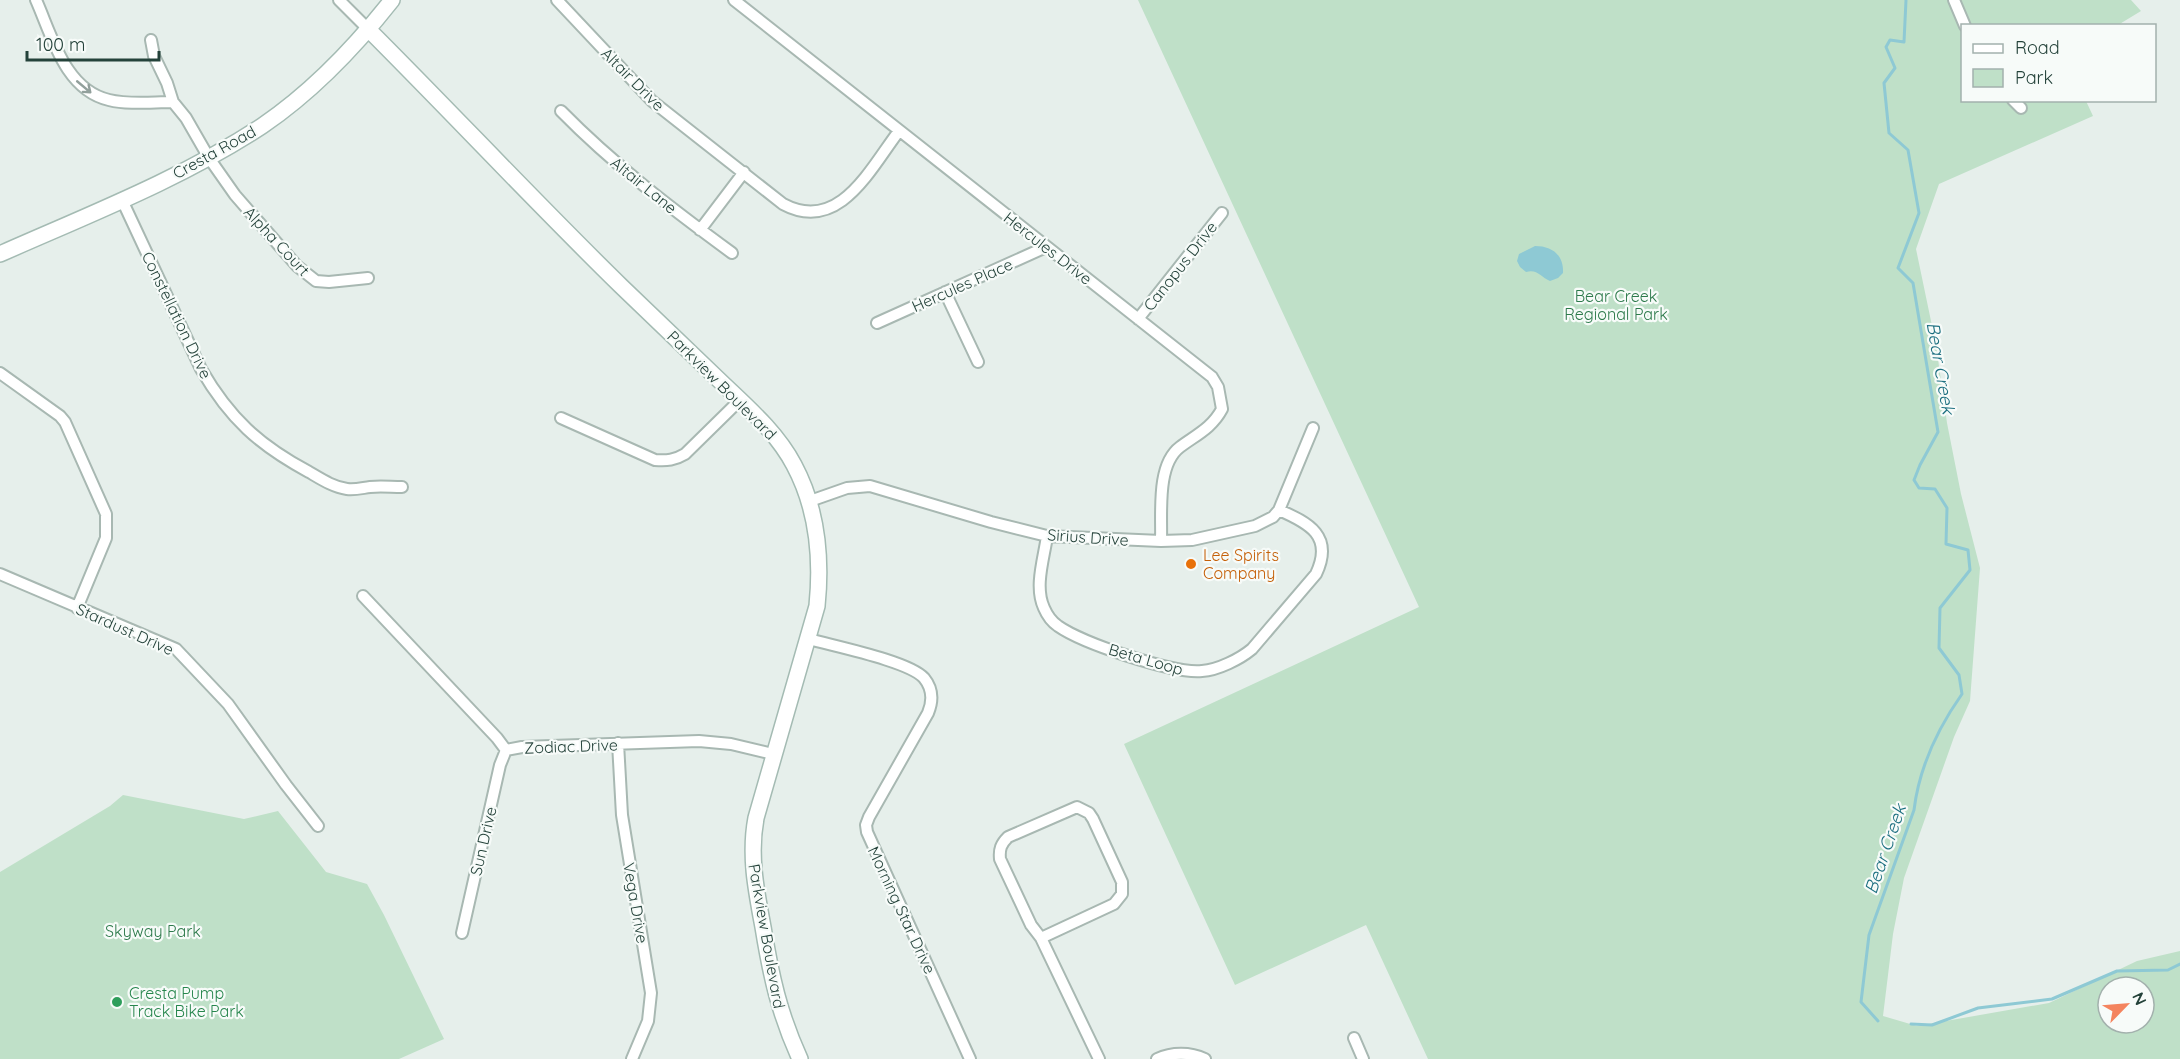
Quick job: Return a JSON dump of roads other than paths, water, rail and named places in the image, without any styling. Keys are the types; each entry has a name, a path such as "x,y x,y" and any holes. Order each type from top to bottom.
{"street":[{"path":"36,0 69,71 81,87 100,98 120,102 173,102"},
{"name":"Parkview Boulevard","path":"339,0 613,278 740,400 784,449 810,501 818,545 817,606 773,754 753,837 754,878 773,986 786,1028 800,1059"},
{"name":"Cresta Road","path":"0,254 122,200 209,158 262,126 324,75 369,30 393,0"},
{"name":"Altair Drive","path":"557,0 652,101 783,204 793,209 807,213 831,209 842,202 854,191 898,131"},
{"name":"Hercules Drive","path":"734,0 1212,377 1218,387 1222,409 1210,426 1178,448 1166,465 1161,542"},
{"path":"1954,0 1964,24"},
{"path":"151,40 154,56 173,102 186,118 209,158"},
{"name":"Altair Lane","path":"561,111 610,159 732,254"},
{"name":"Alpha Court","path":"209,158 247,210 305,274 316,280 329,282 368,278"},
{"path":"700,230 744,172"},
{"name":"Constellation Drive","path":"122,200 201,369 213,390 235,419 283,457 334,486 354,490 369,487 402,487"},
{"name":"Canopus Drive","path":"1138,319 1222,213"},
{"name":"Hercules Place","path":"878,323 1046,247"},
{"path":"945,292 978,362"},
{"path":"0,373 65,422 106,514 106,538 77,608"},
{"path":"561,418 649,457 665,461 685,454 740,400"},
{"path":"1279,510 1313,428"},
{"name":"Sirius Drive","path":"810,501 847,488 870,486 1047,536 1161,542 1192,540 1255,526 1273,517 1279,510"},
{"name":"Beta Loop","path":"1047,536 1040,589 1043,606 1053,622 1078,636 1130,657 1204,672 1252,650 1317,574 1322,553 1317,536 1304,521 1279,510"},
{"name":"Stardust Drive","path":"0,574 176,649 228,705 318,826"},
{"name":"Zodiac Drive","path":"363,596 506,750 522,747 618,743 714,742 773,754"},
{"name":"Morning Star Drive","path":"809,639 908,667 923,677 928,685 932,703 928,713 866,825 867,832 970,1059"},
{"name":"Vega Drive","path":"618,743 622,815 651,993 648,1021 632,1059"},
{"name":"Sun Drive","path":"462,933 500,765 506,750"},
{"path":"1041,938 1114,904 1122,894 1122,882 1092,819 1083,809 1077,807 1008,837 1002,843 999,851 1000,859 1031,925 1041,938 1099,1059"},
{"path":"1354,1038 1363,1059"},
{"path":"1157,1059 1175,1054 1190,1054 1205,1059"}],"water":[{"path":"1535,246 1552,250 1559,257 1563,273 1558,278 1550,281 1536,272 1526,272 1520,267 1517,261 1519,254"}],"waterway":[{"name":"Bear Creek","path":"1878,1021 1861,1002 1869,935 1914,810 1925,764 1945,721 1962,694 1959,675 1939,648 1940,608 1970,570 1968,550 1946,544 1947,508 1935,489 1919,488 1914,480 1938,432 1913,283 1898,268 1919,213 1908,150 1889,133 1884,83 1895,68 1886,47 1890,40 1904,42 1906,0"},
{"name":"Bear Creek","path":"1911,1024 1932,1025 1978,1008 2052,999 2117,971 2168,970 2180,964"}],"place":[{"name":"Lee Spirits Company","path":"1191,564"},
{"name":"Cresta Pump Track Bike Park","path":"117,1002"}],"park label":[{"name":"Bear Creek Regional Park","path":"1616,305"},
{"name":"Skyway Park","path":"153,931"}]}
